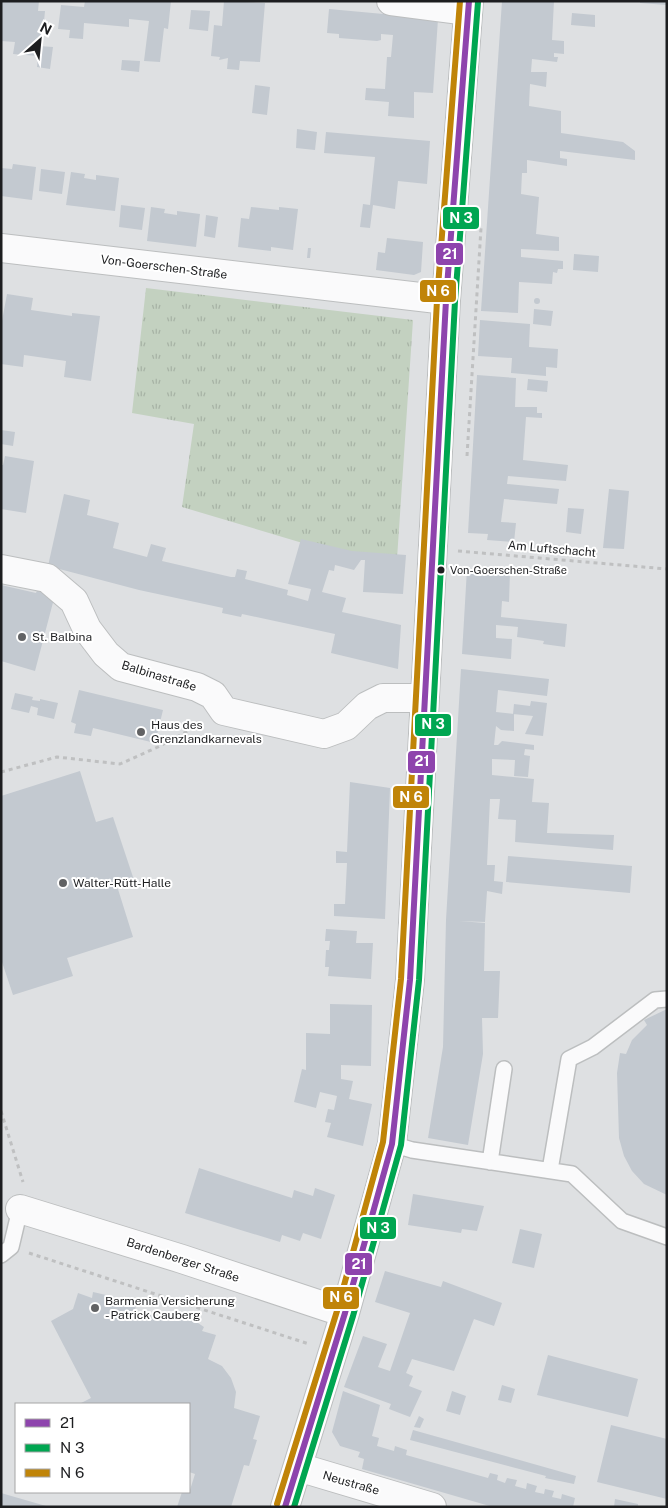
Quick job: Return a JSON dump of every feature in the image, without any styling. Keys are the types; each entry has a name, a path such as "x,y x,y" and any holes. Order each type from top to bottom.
{"street":[{"path":"286,1507 345,1313 392,1144 410,980 435,548 446,300 468,6 391,1"},
{"name":"Von-Goerschen-Straße","path":"1,248 446,300"},
{"name":"Balbinastraße","path":"1,569 47,578 74,601 87,629 106,654 121,667 197,687 213,695 224,711"},
{"path":"224,711 324,734 346,726 367,706 383,698 425,698"},
{"name":"Bardenberger Straße","path":"22,1197 182,1259 345,1313"},
{"name":"Neustraße","path":"298,1467 432,1507"}],"lane":[{"path":"550,1170 569,1059 593,1047 655,1000 667,999"},
{"path":"490,1162 504,1069"},
{"path":"392,1144 412,1150 572,1174 622,1221 667,1237"},
{"path":"6,1251 22,1197"}],"path":[{"name":"Am Luftschacht","path":"435,548 667,569"},
{"path":"1,772 57,757 120,764 158,748 224,711"},
{"path":"1,1111 22,1197"},
{"path":"6,1251 312,1345"}],"green space":[{"path":"146,288 413,320 397,559 346,556 182,507 194,424 132,413"}],"building":[{"path":"1,1 39,1 38,11 45,11 42,42 39,42 39,46 53,47 50,69 37,67 38,56 13,54 15,42 1,41"},
{"path":"85,1 171,1 168,29 164,28 160,62 144,61 149,21 129,19 129,27 84,23 83,39 69,38 70,30 58,29 61,5 84,7"},
{"path":"224,1 265,3 260,62 240,61 239,70 227,69 228,58 219,60 220,57 211,56 214,25 222,26"},
{"path":"502,1 554,1 552,40 564,41 564,54 554,53 554,57 558,57 557,62 532,59 531,72 547,72 546,87 530,84 529,106 561,111 561,133 623,142 635,151 635,160 560,151 560,158 567,159 567,166 527,160 527,173 522,173 521,194 539,197 536,234 559,237 559,251 521,249 521,257 563,261 563,269 558,269 557,273 553,272 552,284 519,282 518,313 481,311"},
{"path":"640,1 667,1 667,5 640,3"},
{"path":"329,9 438,19 433,93 414,92 414,118 388,116 389,102 365,100 366,88 385,89 387,57 391,57 393,35 381,34 381,40 377,41 339,38 339,34 327,33"},
{"path":"191,10 210,11 208,31 189,29"},
{"path":"572,13 595,15 595,27 571,25"},
{"path":"122,60 140,61 139,72 121,70"},
{"path":"255,85 270,87 267,115 252,113"},
{"path":"297,129 317,132 315,150 296,148"},
{"path":"326,132 430,141 427,184 398,181 395,209 373,205 370,228 360,227 363,204 370,205 375,157 324,153"},
{"path":"13,164 36,167 32,200 1,196 1,168 12,169"},
{"path":"41,169 65,172 62,194 39,191"},
{"path":"71,172 85,174 84,178 96,180 96,175 119,178 115,211 66,205"},
{"path":"121,205 145,208 142,230 119,227"},
{"path":"151,207 165,209 164,213 177,215 177,211 200,214 196,247 147,241"},
{"path":"251,207 279,210 279,207 298,209 293,250 271,247 271,251 238,247 241,218 249,219"},
{"path":"206,215 218,217 215,238 204,236"},
{"path":"387,238 423,242 421,272 414,275 376,270 378,252 385,253"},
{"path":"308,248 311,248 310,258 307,258"},
{"path":"574,254 599,256 598,272 573,270"},
{"path":"7,294 33,298 31,310 72,316 72,313 100,316 91,381 64,377 66,361 24,355 23,367 1,364 1,326"},
{"path":"537,298 540,301 537,304 534,301"},
{"path":"534,309 553,311 551,326 533,324"},
{"path":"480,320 530,324 529,347 558,349 557,368 546,367 546,376 511,373 512,358 478,356"},
{"path":"477,375 516,378 515,407 537,407 537,413 542,413 542,418 526,417 523,460 568,465 566,481 508,476 507,484 559,489 557,504 504,499 501,522 516,523 514,542 487,540 488,534 468,533"},
{"path":"528,379 548,381 547,392 527,390"},
{"path":"1,430 15,432 13,446 1,444"},
{"path":"5,456 34,461 26,513 1,509 1,465 3,465"},
{"path":"609,489 629,491 624,549 603,548"},
{"path":"64,494 90,500 87,515 119,523 113,548 147,557 151,544 166,548 162,561 231,577 235,577 237,569 247,571 245,579 288,590 287,595 308,601 311,589 288,584 301,539 352,551 406,555 403,594 363,592 365,560 361,560 354,570 335,565 334,571 329,570 322,592 346,598 342,612 401,625 398,669 331,653 335,634 242,614 241,617 222,613 223,608 139,590 48,566"},
{"path":"568,508 584,509 581,534 566,532"},
{"path":"467,569 510,572 509,602 502,601 501,617 567,624 565,647 543,644 544,641 517,637 518,627 496,625 496,638 512,639 511,659 462,654"},
{"name":"St. Balbina","path":"1,585 36,593 39,585 56,591 35,671 1,661"},
{"path":"461,669 549,679 547,696 498,690 496,712 514,714 514,731 501,730 496,726 494,745 498,745 502,741 534,745 534,750 525,749 524,755 530,756 528,777 514,776 515,760 492,759 492,775 534,779 532,802 549,803 547,833 614,835 613,850 515,842 516,820 498,819 500,799 490,799 487,865 495,865 494,881 503,882 502,894 487,891 485,922 459,921 485,923 484,971 500,971 498,1018 482,1018 483,1054 468,1145 428,1138 443,1047 446,920"},
{"path":"79,690 163,710 155,743 93,728 91,736 74,733 76,724 71,722"},
{"path":"15,693 33,697 32,700 40,701 40,699 58,703 54,719 37,715 38,708 31,706 29,713 11,709"},
{"path":"531,701 547,703 543,736 525,734 533,716 513,714 514,704 530,706"},
{"name":"Walter-Rütt-Halle","path":"80,771 96,822 113,817 134,880 117,886 133,937 67,958 73,976 13,995 1,959 1,796"},
{"path":"350,782 390,788 385,919 334,916 334,904 345,904 347,863 336,863 336,851 347,852"},
{"path":"508,856 632,866 630,893 506,882"},
{"path":"326,929 357,931 356,943 373,943 371,979 328,976 329,967 325,967 326,950 329,950 330,941 325,941"},
{"path":"330,1004 372,1005 371,1066 341,1065 341,1079 353,1081 349,1099 372,1104 363,1146 327,1137 331,1123 325,1122 328,1109 334,1110 337,1096 320,1092 316,1108 294,1102 302,1069 306,1070 306,1033 330,1034"},
{"path":"667,1009 667,1195 644,1184 632,1171 624,1156 619,1138 617,1073 620,1053 626,1054 632,1040 647,1025 644,1020"},
{"path":"199,1168 292,1198 294,1190 313,1196 315,1188 335,1195 321,1239 303,1233 300,1241 282,1235 280,1242 185,1213"},
{"path":"413,1194 484,1206 477,1231 462,1229 461,1233 408,1225"},
{"path":"520,1229 542,1234 534,1268 512,1263"},
{"path":"385,1271 441,1287 443,1281 502,1303 494,1326 474,1319 454,1371 412,1359 406,1373 413,1376 409,1386 422,1391 410,1417 389,1409 391,1404 344,1387 363,1336 387,1344 378,1367 390,1371 410,1313 375,1302"},
{"path":"93,1292 128,1300 136,1306 135,1310 159,1318 161,1313 195,1321 204,1327 202,1331 216,1335 208,1359 222,1366 231,1378 236,1392 234,1408 260,1416 253,1439 257,1440 249,1466 244,1465 231,1507 177,1507 182,1493 190,1493 195,1474 190,1472 190,1403 81,1403 91,1398 51,1321 73,1309 78,1293 92,1298"},
{"path":"548,1355 638,1379 628,1417 537,1395"},
{"path":"502,1385 515,1389 511,1403 498,1400"},
{"path":"343,1391 380,1405 372,1436 379,1438 377,1446 394,1451 395,1446 407,1450 406,1455 488,1478 490,1473 498,1475 497,1480 505,1483 507,1478 517,1480 515,1486 526,1489 527,1483 537,1486 535,1492 544,1494 545,1489 554,1491 552,1497 561,1499 562,1494 575,1498 573,1507 493,1507 362,1469 364,1459 358,1457 360,1452 340,1446 332,1432"},
{"path":"452,1391 466,1396 460,1415 446,1411"},
{"path":"419,1416 424,1419 420,1428 414,1427"},
{"path":"611,1425 667,1439 667,1499 597,1482"},
{"path":"413,1430 576,1476 574,1484 545,1478 546,1476 410,1440"},
{"path":"1,1493 46,1506 1,1507"},
{"path":"615,1499 638,1504 638,1507 614,1507"}],"transit line":[{"path":"277,1504 337,1311 383,1142 401,979 437,300 460,1"},
{"name":"21","path":"285,1507 345,1313 392,1144 410,980 446,300 469,1"},
{"path":"294,1507 353,1316 401,1145 419,980 455,301 478,2"}],"place":[{"name":"Von-Goerschen-Straße","path":"441,570"},
{"name":"St. Balbina","path":"22,637"},
{"name":"Haus des Grenzlandkarnevals","path":"141,732"},
{"name":"Walter-Rütt-Halle","path":"63,883"},
{"name":"Barmenia Versicherung - Patrick Cauberg","path":"95,1308"}]}
